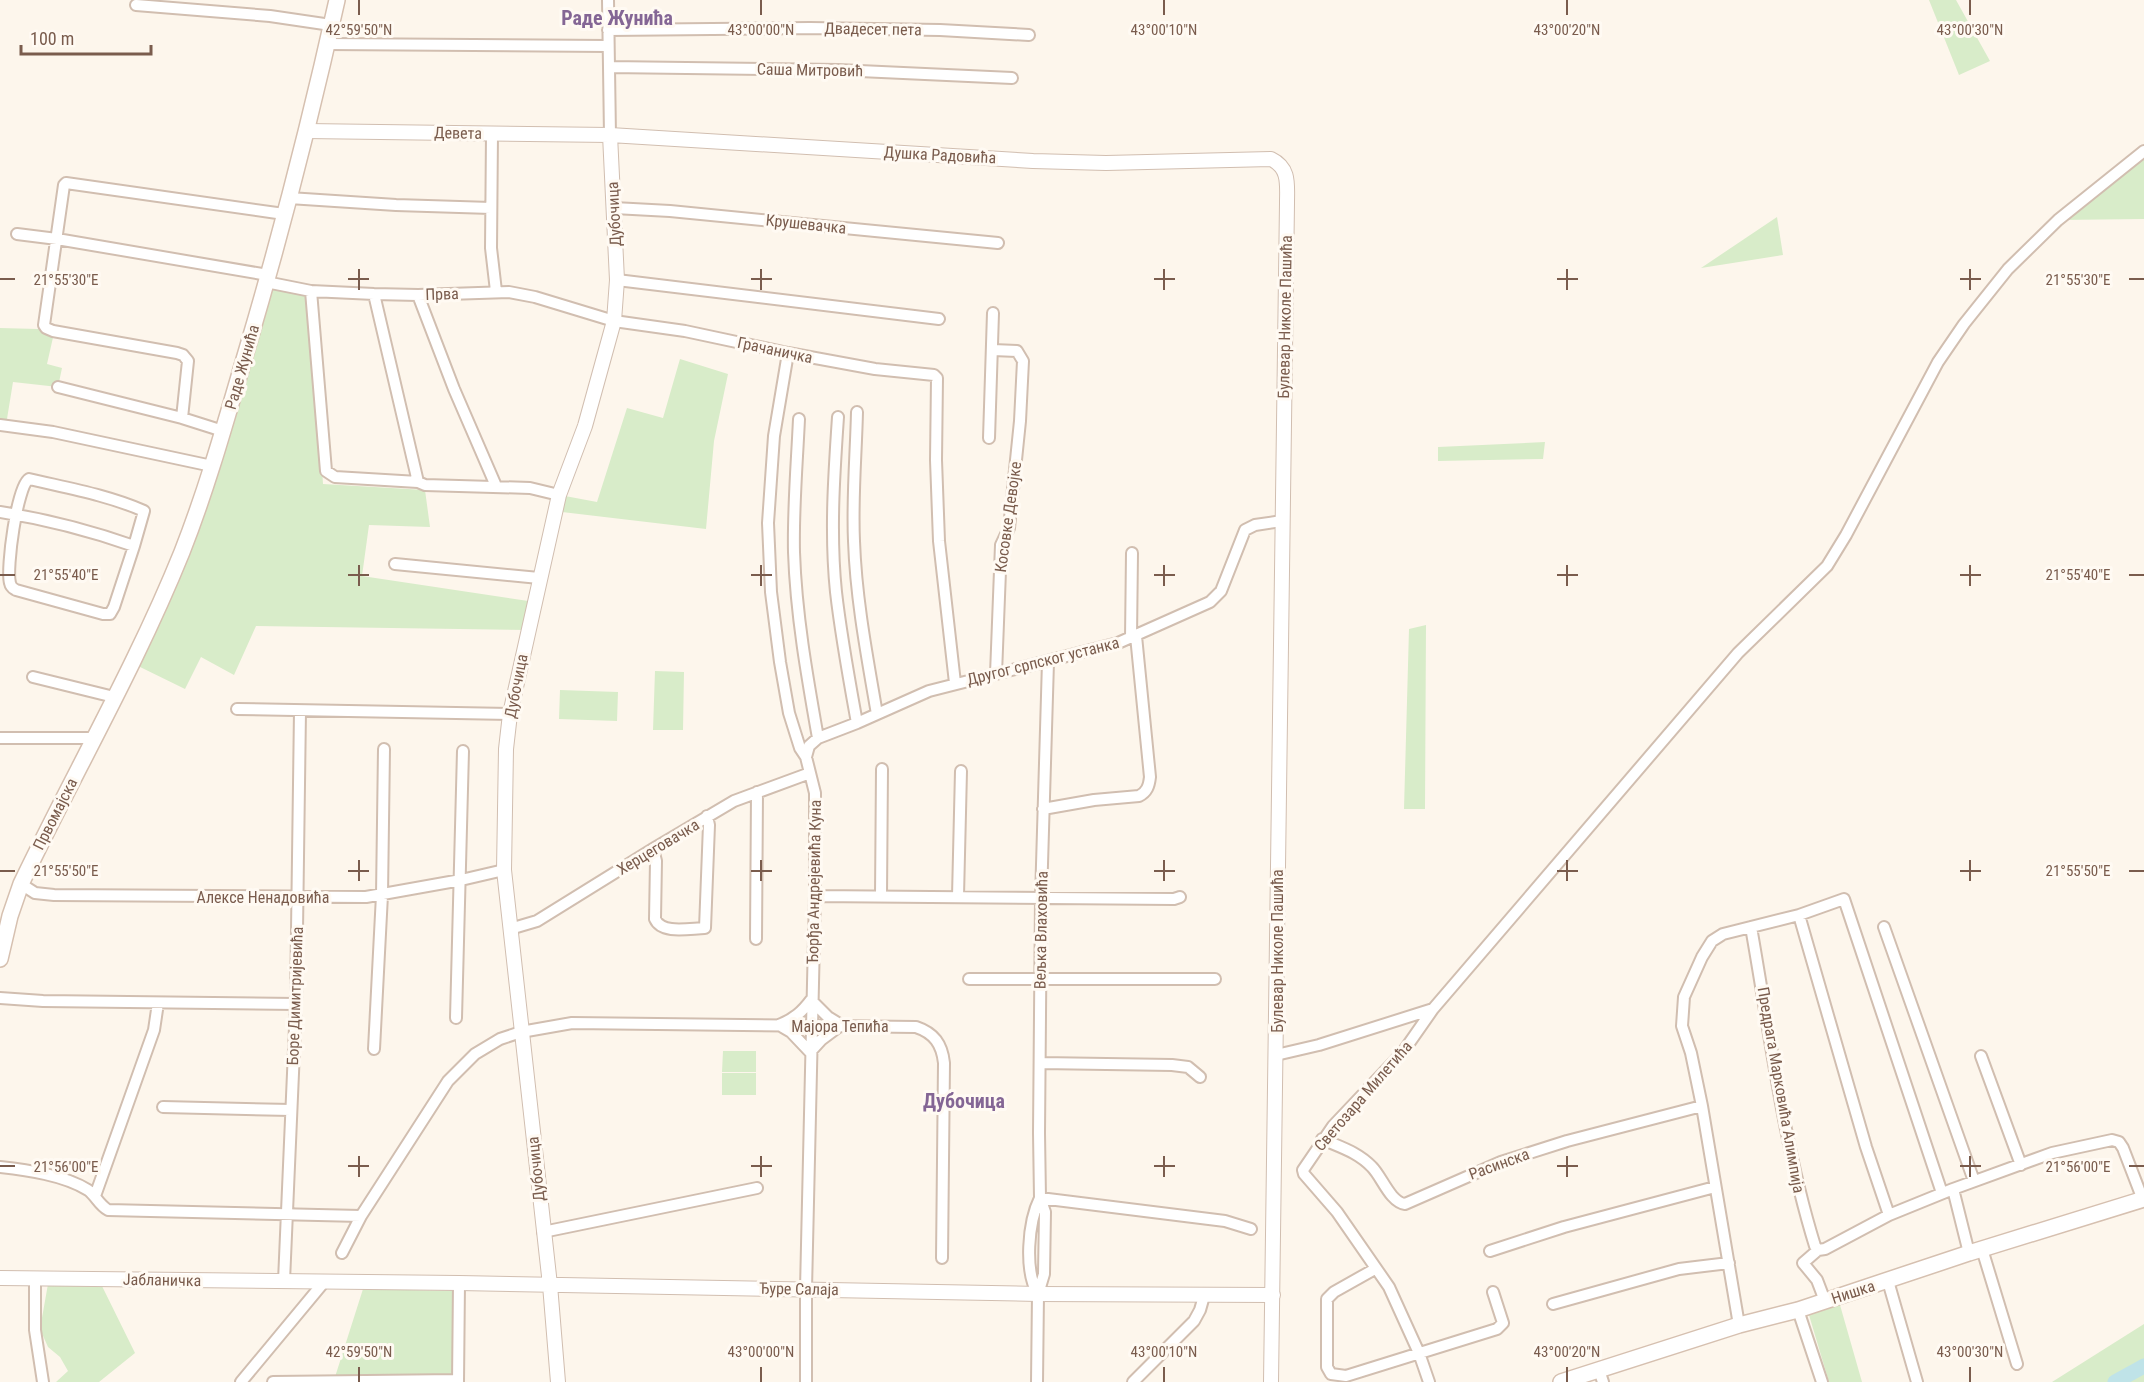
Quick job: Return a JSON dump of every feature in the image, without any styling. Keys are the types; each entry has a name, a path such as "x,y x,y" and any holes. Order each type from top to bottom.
{"main road":[{"name":"Раде Жунића","path":"94,738 173,572 212,466 290,198 337,0"},
{"name":"Првомајска","path":"0,959 4,924 21,884 94,738"},
{"name":"Нишка","path":"1561,1382 1601,1376 1739,1326 1798,1310 2143,1199"}],"street":[{"name":"Дубочица","path":"558,1382 550,1285 520,1032 504,870 505,760 510,714 559,495 585,426 614,321 617,280 610,135 608,0"},
{"path":"136,5 270,16 331,25"},
{"name":"Двадесет пета","path":"608,30 810,28 940,30 1029,35"},
{"path":"326,44 608,46"},
{"name":"Саша Митровић","path":"609,67 838,70 1011,78"},
{"name":"Девета","path":"306,131 610,135"},
{"path":"492,134 491,248 496,291"},
{"name":"Душка Радовића","path":"610,135 1033,161 1106,163 1271,159"},
{"path":"1433,1009 1738,652 1827,566 1846,535 1938,362 1964,324 2008,269 2072,208 2144,151"},
{"name":"Булевар Николе Пашића","path":"1271,159 1279,163 1287,179 1271,1382"},
{"path":"182,418 188,361 183,355 53,331 44,325 61,194 66,183 284,214"},
{"path":"290,198 491,208"},
{"name":"Крушевачка","path":"614,208 670,211 998,243"},
{"name":"Прва","path":"17,234 57,238 267,279 311,291 418,295 496,291 535,297 614,321"},
{"path":"617,280 939,319"},
{"path":"311,291 326,471 334,477 418,482 425,485 530,488 559,495"},
{"path":"374,294 414,473 418,482"},
{"path":"418,295 454,389 496,486"},
{"path":"989,438 993,314"},
{"name":"Грачаничка","path":"614,321 685,331 788,354 875,369 936,376 939,541 955,683"},
{"name":"Косовке Девојке","path":"993,350 1017,351 1023,361 1020,421 1009,528 1001,545 996,675"},
{"name":"Ђорђа Андрејевића Куна","path":"788,354 774,436 768,523 771,592 789,713 800,748 806,757 815,793 806,1382"},
{"path":"58,387 182,418 223,431"},
{"path":"857,412 855,560 862,628 877,714"},
{"path":"838,417 833,535 836,590 845,661 857,723"},
{"path":"799,419 795,495 796,581 804,654 818,738 809,746 806,757"},
{"path":"0,425 53,432 212,466"},
{"path":"29,479 94,495 144,512 110,614 16,591 10,583 5,565 15,514 23,483 29,479"},
{"path":"0,512 82,530 134,546"},
{"name":"Другог српског устанка","path":"818,738 929,691 1099,649 1133,637 1215,599 1227,579 1245,530 1256,525 1282,521"},
{"path":"1043,809 1094,800 1139,796 1149,786 1150,777 1133,637 1132,553"},
{"path":"395,564 539,578"},
{"name":"Вељка Влаховића","path":"1037,1382 1038,1294 1032,1285 1030,1275 1033,1212 1040,1198 1041,898 1048,662"},
{"path":"33,677 114,697"},
{"path":"237,709 510,714"},
{"name":"Боре Димитријевића","path":"284,1281 296,1004 300,711"},
{"path":"0,738 94,738"},
{"path":"374,1049 382,895 384,749"},
{"path":"456,1018 463,751"},
{"path":"881,896 882,769"},
{"path":"958,896 961,771"},
{"name":"Херцеговачка","path":"510,929 537,921 708,816 757,792 810,773"},
{"path":"756,939 757,792"},
{"path":"653,849 656,861 655,919 657,924 664,928 705,928 708,816"},
{"name":"Алексе Ненадовића","path":"21,884 35,892 54,896 298,898 382,895 504,870"},
{"path":"815,896 1174,899 1180,897"},
{"path":"1739,1326 1702,1106 1691,1053 1682,1026 1684,998 1702,957 1712,941 1723,934 1799,915 1844,899 1947,1191 1976,1251 2018,1364"},
{"path":"1799,915 1866,1147 1889,1215"},
{"name":"Предрага Марковића Алимпија","path":"1751,927 1792,1160 1801,1199 1818,1250"},
{"path":"1884,927 1974,1181"},
{"path":"969,979 1215,979"},
{"path":"0,998 43,1001 296,1004"},
{"path":"812,1000 828,1017 841,1025 810,1052 792,1032 779,1026 794,1019 812,1000"},
{"path":"95,1196 154,1030 158,1003"},
{"name":"Светозара Милетића","path":"1276,1055 1319,1045 1433,1009"},
{"name":"Светозара Милетића","path":"1375,1269 1348,1228 1303,1170 1322,1139 1403,1052 1433,1009"},
{"name":"Мајора Тепића","path":"342,1253 361,1216 448,1081 475,1054 500,1039 520,1032 572,1023 841,1025 916,1027 930,1033 941,1046 944,1063 942,1258"},
{"path":"1981,1056 2021,1165"},
{"path":"1041,1064 1172,1065 1188,1067 1200,1077"},
{"name":"Расинска","path":"1322,1139 1365,1160 1380,1176 1395,1200 1405,1204 1501,1162 1567,1141 1702,1106"},
{"path":"163,1107 291,1110"},
{"path":"1825,1301 1817,1280 1803,1263 1818,1250 1835,1245 1889,1215 1947,1191 2063,1150 2106,1141 2117,1141 2126,1155 2143,1199"},
{"path":"0,1167 38,1172 77,1185 95,1196 98,1202 108,1210 361,1216"},
{"path":"1490,1251 1564,1227 1715,1187"},
{"path":"543,1232 757,1188"},
{"path":"1040,1198 1226,1221 1251,1229"},
{"path":"1552,1304 1679,1269 1729,1263"},
{"path":"1429,1382 1419,1353 1393,1294 1375,1269 1334,1292 1327,1299 1326,1349 1329,1372 1335,1376 1346,1376 1419,1353 1497,1329 1502,1325 1503,1317 1493,1292"},
{"name":"Јабланичка","path":"0,1278 324,1282"},
{"path":"35,1278 35,1330 43,1382"},
{"path":"1888,1281 1917,1382"},
{"path":"241,1382 324,1282"},
{"name":"Ђуре Салаја","path":"324,1282 1038,1294 1273,1295"},
{"path":"273,1382 458,1381 459,1283"},
{"path":"1133,1382 1194,1321 1204,1296"},
{"path":"1798,1310 1822,1382"}],"green space":[{"path":"1929,0 1956,0 1990,61 1959,75"},
{"path":"2144,151 2144,219 2058,220"},
{"path":"1777,217 1783,255 1701,268"},
{"path":"271,288 311,291 323,484 425,490 430,527 369,525 362,576 535,602 528,630 256,626 234,675 201,657 185,689 138,666"},
{"path":"0,328 38,329 54,333 47,364 62,368 58,387 13,382 6,425 0,425"},
{"path":"680,359 728,374 714,441 706,529 562,512 565,496 597,502 627,408 663,418"},
{"path":"1545,442 1543,459 1438,461 1438,447"},
{"path":"1426,625 1425,809 1404,809 1409,629"},
{"path":"655,671 684,672 683,730 653,730"},
{"path":"560,690 618,692 617,721 559,719"},
{"path":"723,1051 756,1051 756,1072 722,1072"},
{"path":"722,1073 756,1073 756,1095 722,1095"},
{"path":"48,1284 101,1284 135,1353 99,1382 56,1382 68,1371 60,1357 48,1347 40,1329"},
{"path":"363,1289 454,1291 454,1376 335,1377"},
{"path":"1840,1305 1862,1382 1829,1382 1809,1315"},
{"path":"2144,1324 2144,1382 2052,1382"}],"waterway":[{"path":"2115,1382 2144,1366"}],"district":[{"name":"Раде Жунића","path":"617,18"},
{"name":"Дубочица","path":"964,1101"}]}
